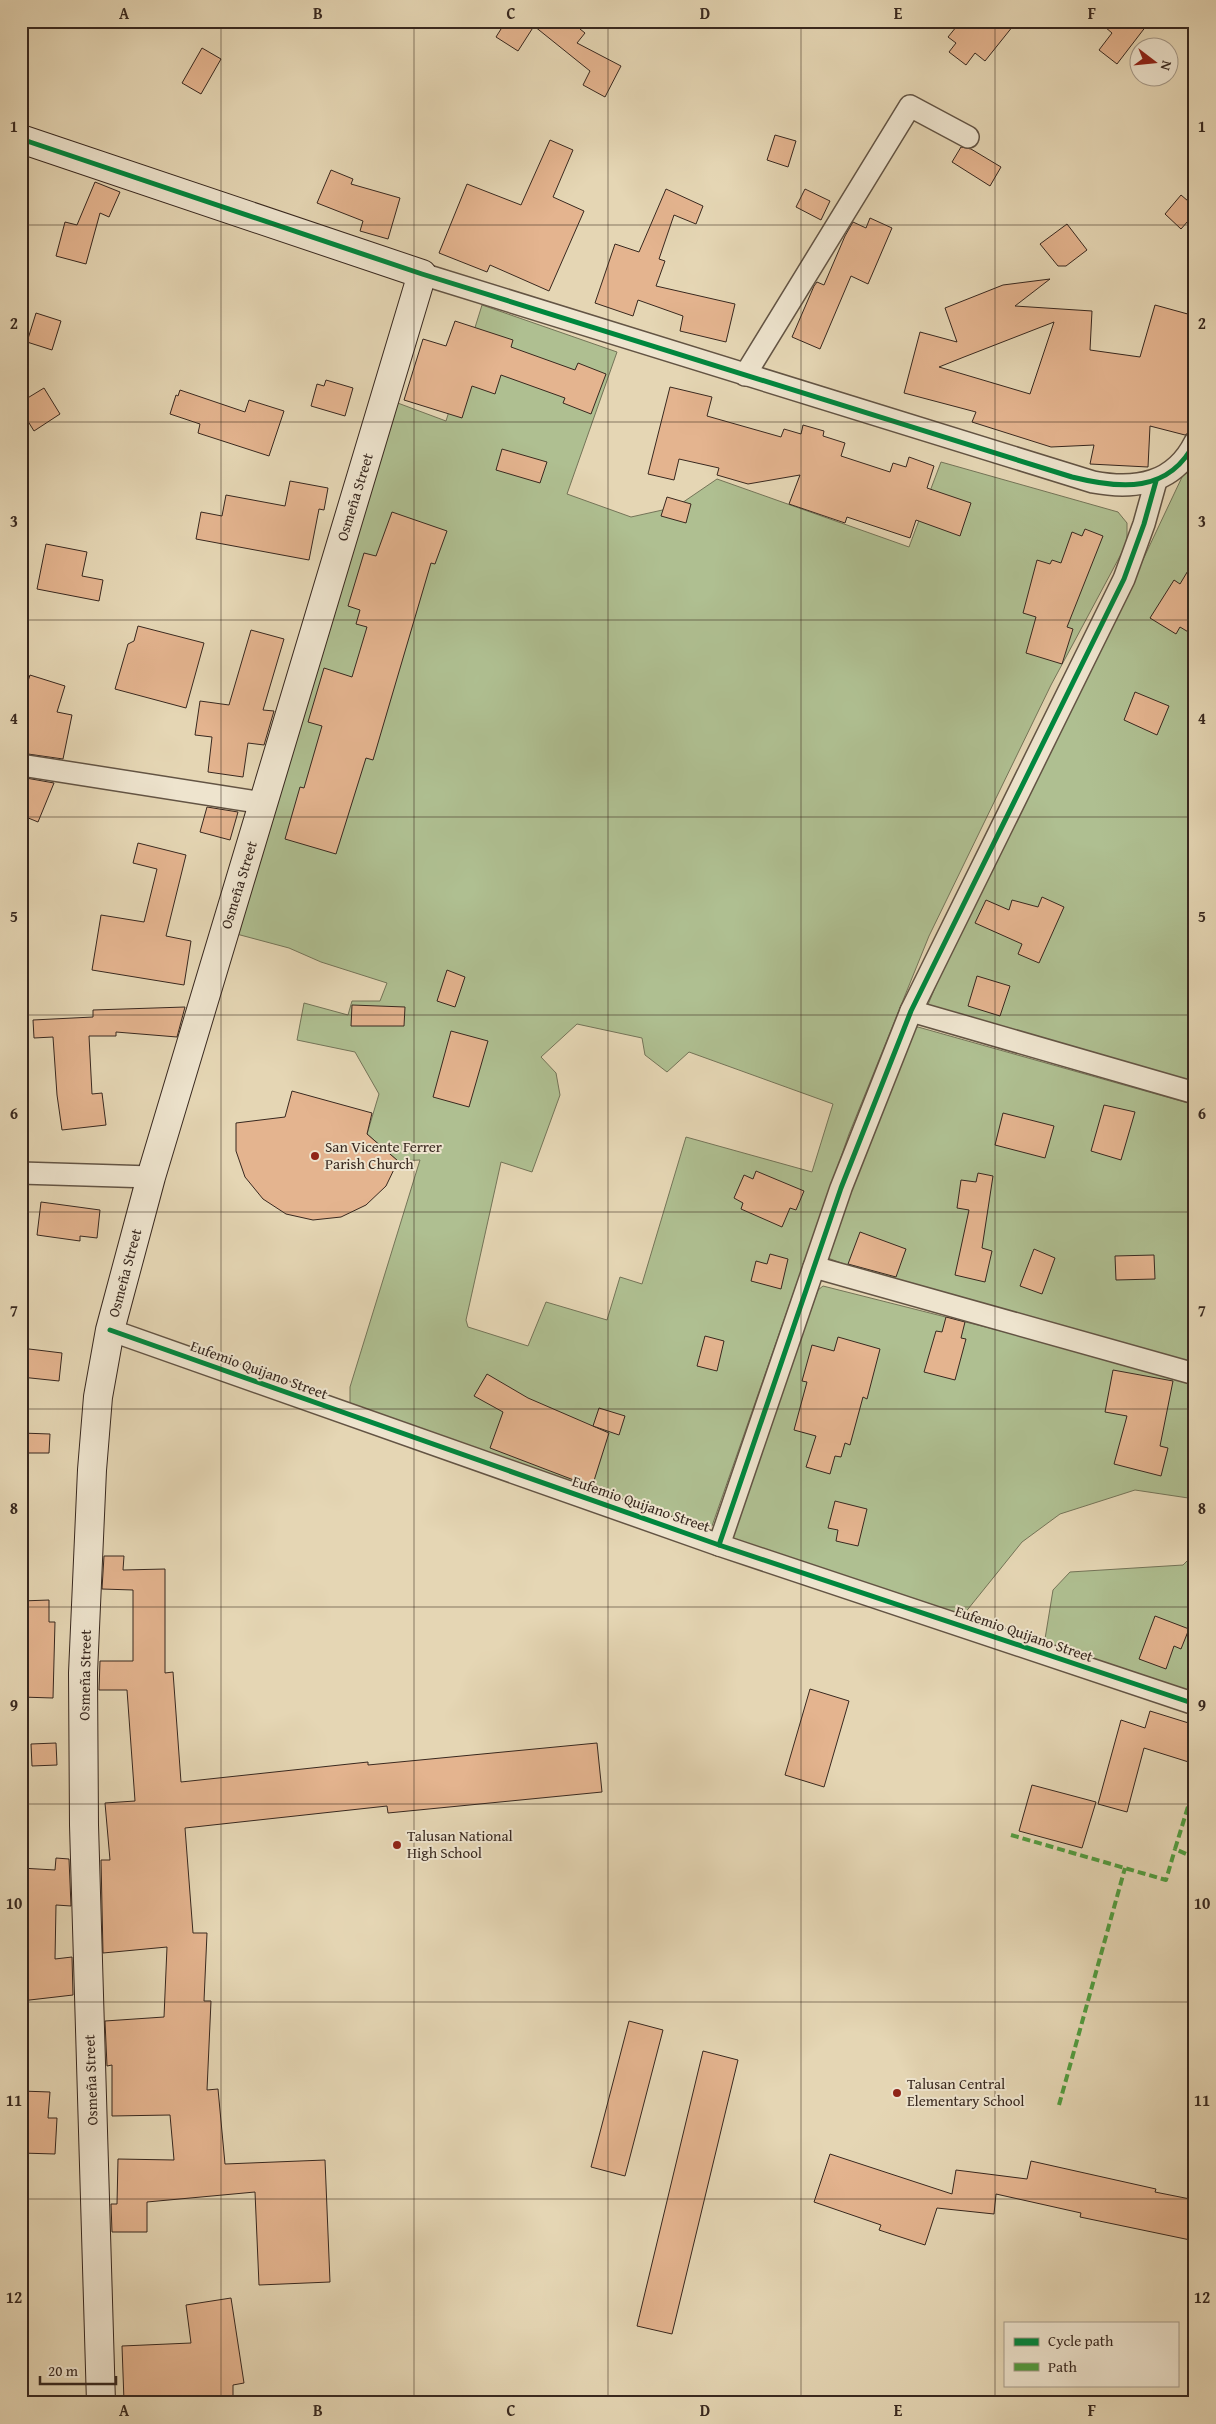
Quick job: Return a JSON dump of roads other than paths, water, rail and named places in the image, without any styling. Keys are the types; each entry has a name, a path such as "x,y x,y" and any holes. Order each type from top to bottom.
{"main road":[{"path":"21,139 422,274"},
{"name":"Osmeña Street","path":"101,2403 84,1825 84,1673 93,1461 98,1397 110,1330 151,1177 422,274"}],"street":[{"path":"745,375 910,106 968,137"},
{"path":"422,274 1072,477 1115,486 1156,481 1180,463 1195,442"},
{"path":"719,1545 841,1188 911,1011 1124,579 1144,524 1156,481"},
{"path":"21,765 263,803"},
{"path":"911,1011 1195,1093"},
{"path":"21,1173 151,1177"},
{"path":"814,1267 1195,1374"},
{"name":"Eufemio Quijano Street","path":"110,1330 719,1545 1195,1704"}],"place":[{"name":"San Vicente Ferrer Parish Church","path":"315,1156"},
{"name":"Talusan National High School","path":"397,1845"},
{"name":"Talusan Central Elementary School","path":"897,2093"}]}
